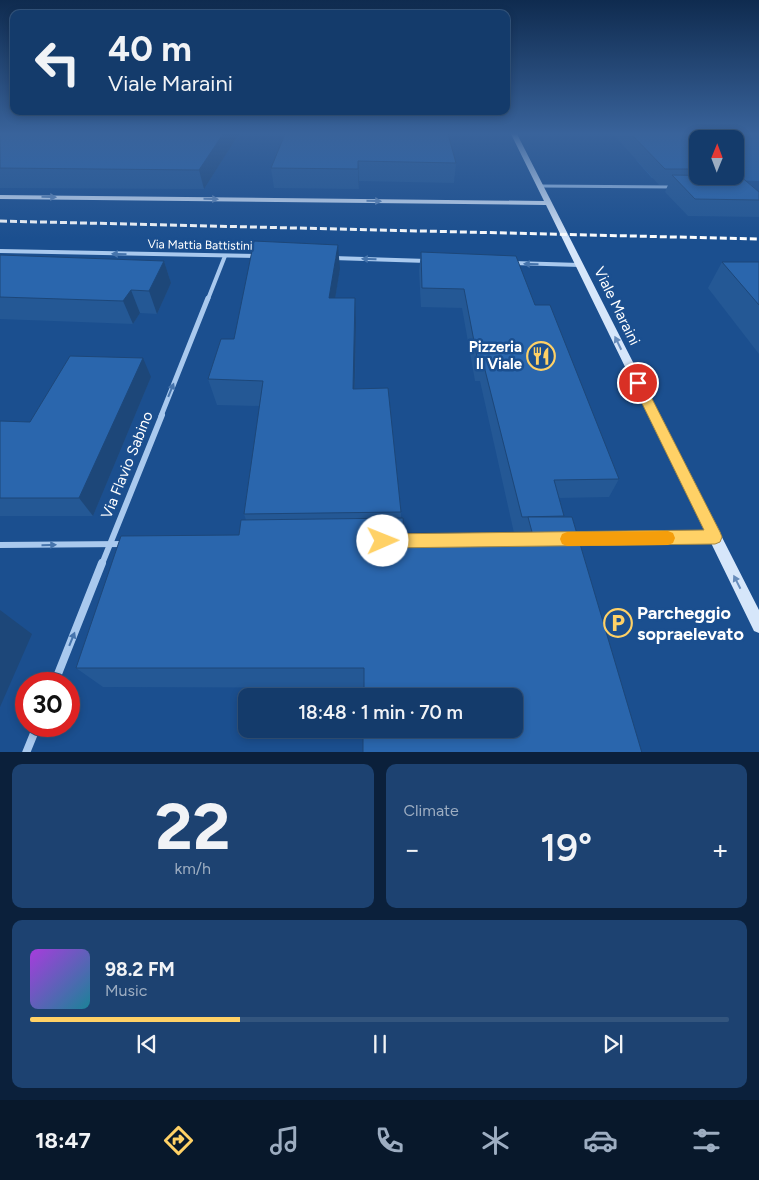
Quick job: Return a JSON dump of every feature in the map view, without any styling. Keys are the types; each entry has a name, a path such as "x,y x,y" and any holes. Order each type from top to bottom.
{"main road":[{"name":"Viale Maraini","path":"532,169 759,626"},
{"path":"0,196 549,203"}],"street":[{"path":"540,186 677,188"},
{"name":"Via Mattia Battistini","path":"0,251 260,256"},
{"name":"Via Flavio Sabino","path":"59,672 225,256"},
{"path":"325,258 433,261"},
{"path":"511,263 580,265"},
{"path":"566,539 715,537"},
{"path":"0,545 130,544"},
{"path":"26,752 32,737"}],"shaded area":[{"path":"644,169 671,169 689,174 689,179 652,178"},
{"path":"744,169 759,169 759,181 744,181"}],"building":[{"path":"109,169 200,169 199,170"},
{"path":"672,175 689,175 689,185 744,185 744,179 759,192 759,200 695,199"},
{"path":"254,241 338,245 329,298 355,298 353,389 388,388 401,512 244,514 263,381 208,379 221,339 234,339"},
{"path":"421,252 516,256 535,305 550,305 619,479 554,480 564,516 522,517 483,362 478,362 464,289 422,288"},
{"path":"0,255 164,261 149,291 131,290 123,301 0,297"},
{"path":"722,262 759,262 759,305"},
{"path":"70,356 143,358 79,498 0,498 0,421 30,422"},
{"path":"528,517 572,517 642,752 363,752 363,738 523,738 523,688 364,688 364,668 76,668 121,536 239,535 241,520 403,518 404,533 532,532"}],"railway":[{"path":"0,221 759,239"}],"slow traffic":[{"path":"567,539 668,538"}],"place":[{"name":"Pizzeria Il Viale","path":"541,356"},
{"name":"Parcheggio sopraelevato","path":"618,623"}],"route":[{"path":"383,541 715,537 638,383"}]}
